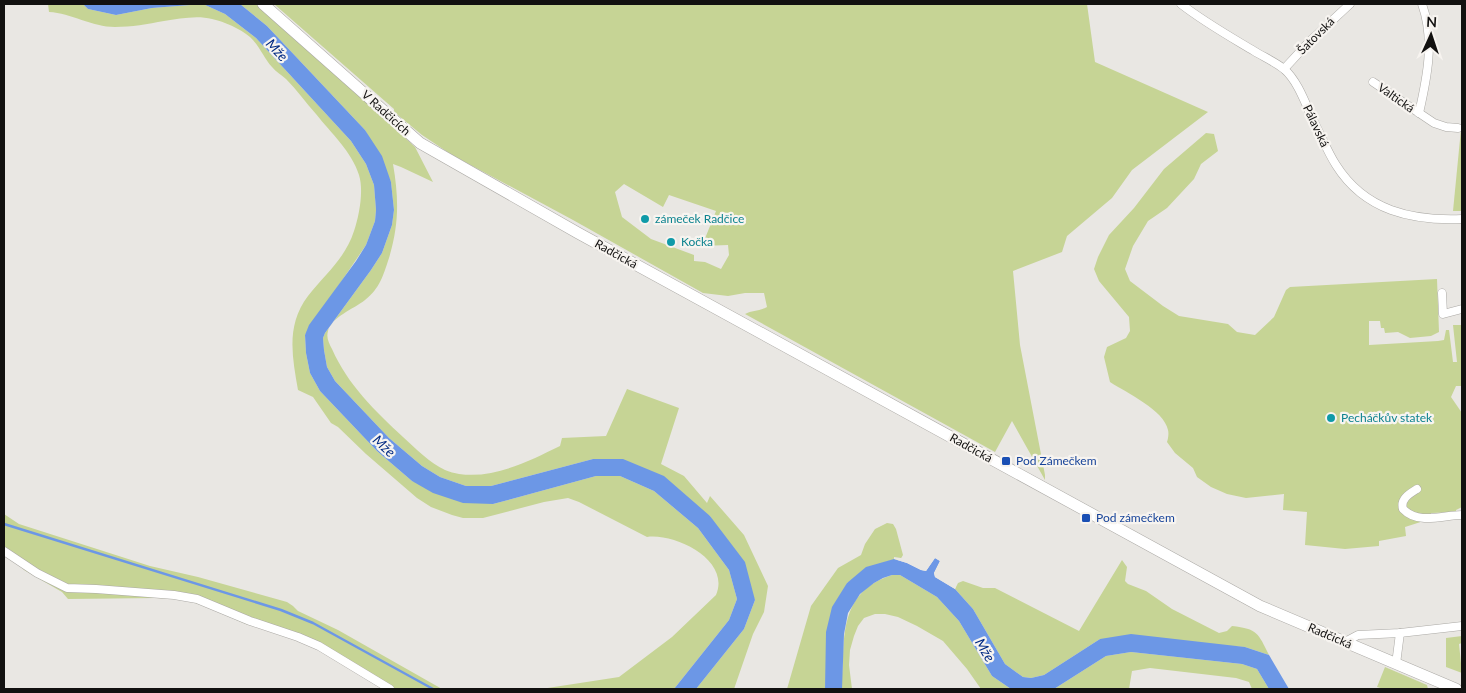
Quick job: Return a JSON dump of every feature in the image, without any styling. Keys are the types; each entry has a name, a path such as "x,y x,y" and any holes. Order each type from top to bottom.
{"street":[{"name":"V Radčicích","path":"263,4 420,143 523,202"},
{"name":"Pálavská","path":"1181,4 1199,19 1284,69 1298,88 1336,166 1361,194 1375,203 1406,215 1422,218 1462,219"},
{"name":"Šatovská","path":"1284,69 1309,42 1350,4"},
{"name":"Valtická","path":"1418,113 1426,84 1429,59 1428,34 1422,4"},
{"name":"Valtická","path":"1373,82 1434,123 1458,128"},
{"name":"Radčická","path":"523,202 1260,606 1456,689"},
{"path":"1442,293 1442,314 1462,309"},
{"path":"1417,489 1404,498 1402,502 1403,509 1409,514 1426,518 1462,515"},
{"path":"6,553 67,588 174,595 197,599 319,646 390,689"},
{"path":"1345,642 1358,635 1400,633 1462,626"},
{"path":"1396,664 1400,633"}],"green space":[{"path":"48,4 83,4 88,9 116,15 152,8 203,4 225,14 256,38 351,141 366,164 374,185 375,221 366,245 305,335 310,373 320,391 377,451 412,481 493,504 596,476 620,476 654,491 698,528 729,570 737,599 729,620 674,689 541,689 619,677 672,637 716,595 718,582 715,571 708,560 698,551 672,539 647,537 568,498 544,502 483,518 463,518 431,507 417,498 338,427 331,423 313,397 298,390 292,341 296,318 308,296 334,266 350,241 359,211 360,181 356,167 341,143 290,83 272,67 253,40 232,26 206,18 188,18 115,27 90,23 49,12"},
{"path":"240,4 256,4 330,68 415,147 433,182 393,164 397,200 396,223 395,234 383,276 378,286 370,295 335,320 382,253 392,225 394,210 391,182 365,130 267,26"},
{"path":"274,4 1087,4 1095,62 1208,112 1132,170 1112,198 1067,236 1062,252 1013,271 1020,345 1045,480 1012,421 995,452 745,314 767,307 764,293 745,293 728,296 703,293 452,155 422,135 394,112 394,109","holes":["624,184 663,207 669,195 716,211 702,246 728,245 729,255 721,269 705,262 694,261 694,255 651,239 622,217 615,192"]},
{"path":"1462,119 1462,211 1453,211"},
{"path":"1206,133 1214,134 1218,151 1201,164 1194,179 1167,208 1148,221 1133,246 1125,269 1130,281 1179,316 1228,324 1237,332 1255,335 1274,317 1286,290 1290,287 1437,279 1439,332 1431,336 1410,338 1398,332 1385,333 1384,328 1381,328 1380,321 1369,321 1369,345 1444,340 1446,330 1449,330 1453,362 1457,362 1453,325 1462,325 1462,386 1456,386 1451,397 1462,413 1462,507 1456,510 1456,512 1431,513 1430,519 1405,527 1406,536 1379,541 1379,546 1345,549 1305,545 1307,512 1283,510 1284,494 1246,498 1227,494 1211,487 1197,477 1193,468 1175,453 1167,442 1168,430 1160,416 1144,403 1110,382 1104,357 1107,347 1126,338 1130,331 1129,317 1099,281 1094,269 1098,257 1109,235 1134,208 1164,169"},
{"path":"330,326 327,336 330,345 338,362 363,397 423,455 439,467 454,473 472,475 499,471 524,463 560,446 562,438 606,436 627,389 679,408 661,464 684,476 707,503 710,496 744,535 768,586 764,612 753,634 734,689 696,689 744,629 755,600 710,516 593,459 491,486 466,486 440,477 422,466 389,438 335,381 327,367 324,350 323,338"},
{"path":"4,514 19,524 150,566 198,577 287,602 298,611 338,630 442,689 384,689 325,652 290,637 246,624 184,599 68,599 62,592 24,570 4,546"},
{"path":"887,523 893,524 896,529 903,555 900,560 880,564 847,583 825,689 787,689 811,606 838,568 861,555 865,544 875,529"},
{"path":"1122,560 1127,567 1125,581 1128,584 1146,591 1172,609 1219,633 1227,631 1232,626 1256,633 1269,655 1245,647 1100,639 1044,675 1031,678 1023,677 1005,664 973,609 955,589 958,583 963,581 983,588 995,588 1079,631"},
{"path":"892,575 900,575 937,597 959,621 992,676 1011,689 981,689 943,641 898,617 875,614 864,618 858,626 850,650 849,665 852,689 842,689 845,630 852,607 867,588"},
{"path":"1462,636 1462,643 1459,644 1462,673 1446,667 1446,638"},
{"path":"1131,652 1242,664 1257,669 1269,689 1252,689 1249,682 1236,678 1150,668 1132,671 1129,689 1054,689 1106,656"},
{"path":"1385,667 1427,685 1428,689 1384,689 1377,687"}],"water":[{"path":"83,4 203,4 152,8 116,15 88,9"},
{"name":"Mže","path":"203,4 240,4 267,26 365,130 382,156 391,182 394,210 392,225 382,253 323,338 327,367 335,381 389,438 422,466 440,477 466,486 491,486 593,459 623,459 664,476 710,516 745,562 755,600 744,629 696,689 674,689 729,620 737,599 729,570 698,528 654,491 620,476 596,476 493,504 463,503 433,493 412,481 377,451 320,391 310,373 305,335 309,325 366,245 375,221 374,185 366,164 351,141 256,38 225,14"},
{"name":"Mže","path":"935,558 940,561 934,573 935,577 955,589 973,609 1005,664 1023,677 1031,678 1044,675 1100,639 1131,634 1245,647 1269,655 1289,689 1269,689 1257,669 1242,664 1131,652 1106,656 1054,689 1011,689 992,676 959,621 937,597 900,575 892,575 874,583 860,594 848,613 844,634 842,689 825,689 826,632 832,607 847,583 866,567 894,559 926,571"}],"pier":[{"path":"933,556 943,561 936,575 956,586 955,589 935,577 934,573 940,561 935,558 926,571 894,559 894,557 901,558 926,568"}],"waterway":[{"path":"4,524 281,610 313,623 433,689"}],"place":[{"name":"zámeček Radčice","path":"645,219"},
{"name":"Kočka","path":"671,242"},
{"name":"Pecháčkův statek","path":"1331,418"},
{"name":"Pod Zámečkem","path":"1006,461"},
{"name":"Pod zámečkem","path":"1086,518"}]}
